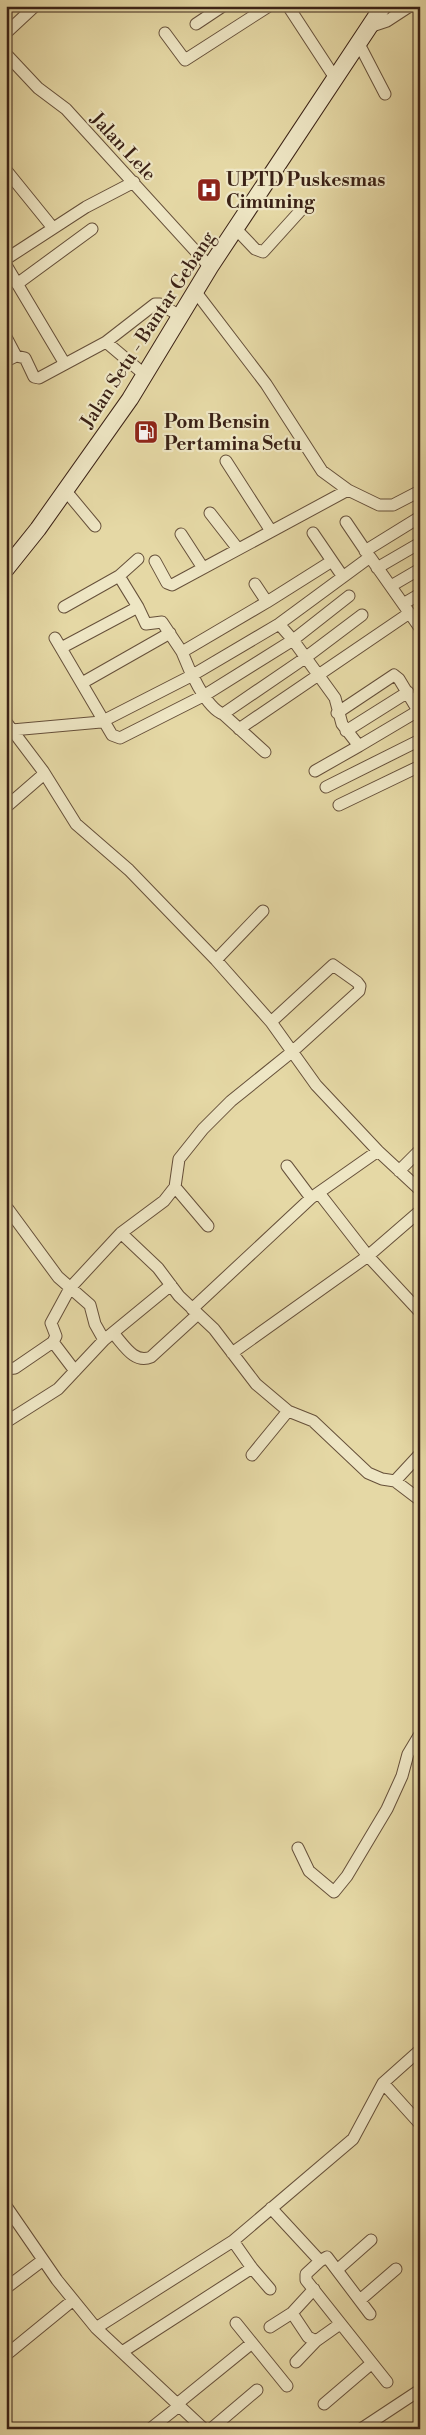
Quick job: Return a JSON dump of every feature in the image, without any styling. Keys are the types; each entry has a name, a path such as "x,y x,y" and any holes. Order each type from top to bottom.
{"main road":[{"name":"Jalan Setu - Bantar Gebang","path":"6,569 38,529 145,375 210,267 382,6"}],"street":[{"path":"6,32 35,6"},
{"path":"196,24 223,6"},
{"path":"165,33 185,60 269,6"},
{"path":"288,6 335,78"},
{"path":"369,28 387,21 410,6"},
{"path":"358,42 385,94"},
{"name":"Jalan Lele","path":"6,54 38,88 66,109 210,267"},
{"path":"6,170 53,228"},
{"path":"6,259 86,207 134,182"},
{"path":"236,228 254,249 263,252 301,210"},
{"path":"17,284 92,229"},
{"path":"6,265 65,364"},
{"path":"195,291 266,384 322,471 348,490 369,501 386,506 404,501 420,491"},
{"path":"6,337 11,358 25,358 36,378 106,342 156,304 160,304 180,316"},
{"path":"106,342 145,375"},
{"path":"226,460 271,531"},
{"path":"65,490 95,526"},
{"path":"155,562 169,585 348,490"},
{"path":"210,513 238,550"},
{"path":"9,726 103,721 191,676 279,624 343,577 368,554 420,517"},
{"path":"346,522 419,625"},
{"path":"313,533 343,577"},
{"path":"181,534 203,568"},
{"path":"377,568 420,543"},
{"path":"64,607 119,576 138,558"},
{"path":"182,652 332,561"},
{"path":"391,586 420,569"},
{"path":"119,576 147,625 162,622 170,633 182,652 191,676 216,711 223,714 265,752"},
{"path":"255,584 267,602"},
{"path":"239,729 318,677 406,609 420,594"},
{"path":"138,607 58,643 112,735 120,738 205,695 293,640 349,596"},
{"path":"223,714 305,658 362,615"},
{"path":"279,624 293,640 335,698 337,712 346,731 359,746"},
{"path":"82,683 170,633"},
{"path":"315,771 419,712 408,692 394,675 337,712"},
{"path":"346,731 408,692"},
{"path":"9,726 44,774 76,824 129,870 216,960 271,1022 316,1085 378,1151 420,1190"},
{"path":"326,787 420,740"},
{"path":"339,805 420,766"},
{"path":"6,807 44,774"},
{"path":"216,960 263,911"},
{"path":"6,1369 16,1368 53,1342 56,1336 51,1323 70,1288 121,1233 164,1201 175,1187 179,1159 202,1129 231,1101 293,1051 359,991 357,982 334,965 271,1022"},
{"path":"399,1171 420,1150"},
{"path":"6,1210 32,1239 58,1276 90,1304 95,1324 137,1359 144,1360 151,1357 195,1311 315,1195 378,1151"},
{"path":"287,1166 420,1312"},
{"path":"175,1187 208,1226"},
{"path":"232,1353 368,1256 420,1211"},
{"path":"121,1233 158,1268 179,1296 214,1329 256,1384 288,1411 313,1421 368,1474 395,1481 420,1500"},
{"path":"6,1422 58,1389 109,1337 171,1285"},
{"path":"53,1342 75,1371"},
{"path":"252,1454 288,1411"},
{"path":"395,1481 420,1454"},
{"path":"298,1848 309,1871 334,1892 347,1876 387,1809 408,1754 420,1734"},
{"path":"96,2328 233,2241 353,2139 383,2083 418,2054"},
{"path":"383,2083 420,2124"},
{"path":"6,2206 72,2301 96,2328 204,2429"},
{"path":"271,2208 320,2261"},
{"path":"337,2270 371,2240"},
{"path":"233,2241 270,2289"},
{"path":"370,2314 327,2257 320,2261 305,2276 340,2324 387,2382"},
{"path":"6,2288 42,2260"},
{"path":"122,2352 252,2268"},
{"path":"360,2300 396,2269"},
{"path":"270,2327 292,2313 314,2289"},
{"path":"6,2355 72,2301"},
{"path":"292,2313 308,2337 316,2341"},
{"path":"236,2323 287,2386"},
{"path":"296,2362 316,2341 340,2324"},
{"path":"150,2429 252,2343"},
{"path":"324,2404 372,2363"},
{"path":"210,2429 257,2390"},
{"path":"361,2429 420,2390"}],"place":[{"name":"UPTD Puskesmas Cimuning","path":"209,190"},
{"name":"Pom Bensin Pertamina Setu","path":"146,432"}]}
